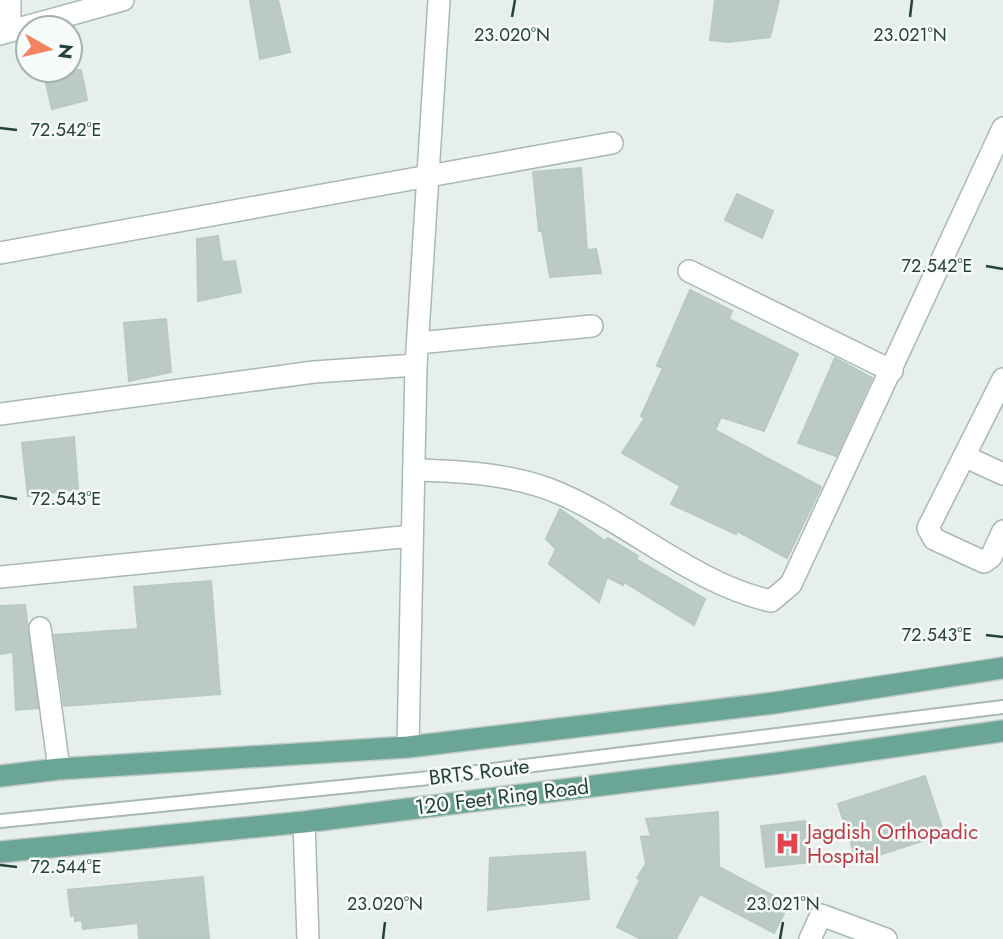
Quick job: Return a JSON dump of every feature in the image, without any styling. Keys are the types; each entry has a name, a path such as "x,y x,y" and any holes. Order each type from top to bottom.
{"main road":[{"path":"0,776 59,769 408,747 774,702 1003,668"},
{"name":"120 Feet Ring Road","path":"0,852 304,822 779,763 1003,731"}],"street":[{"path":"10,0 5,32 123,0"},
{"path":"408,747 416,365 439,0"},
{"path":"414,470 454,471 506,479 560,494 705,574 753,597 772,601 791,584 892,372 1003,128"},
{"path":"0,253 612,143"},
{"path":"689,271 892,372"},
{"path":"418,343 592,326"},
{"path":"0,414 314,372 416,365"},
{"path":"1003,380 928,528 930,536 984,562 991,557 1003,531"},
{"path":"964,456 1003,474"},
{"path":"0,577 412,536"},
{"path":"40,628 59,769"},
{"path":"304,822 308,939"},
{"path":"810,939 821,915 886,939"}],"lane":[{"name":"BRTS Route","path":"956,711 1003,698"},
{"name":"BRTS Route","path":"0,821 420,779 1003,707"}],"building":[{"path":"250,0 278,0 290,52 260,59"},
{"path":"715,0 779,0 770,37 729,42 710,40"},
{"path":"46,84 84,84 87,100 52,109"},
{"path":"581,168 587,250 596,249 601,273 550,277 542,231 539,231 533,172"},
{"path":"737,194 773,211 762,238 725,220"},
{"path":"218,236 222,262 235,261 241,292 198,301 197,239"},
{"path":"690,290 732,311 729,319 798,354 764,431 721,417 715,430 821,487 787,558 737,531 736,534 671,504 680,486 622,453 645,418 641,416 663,368 657,366"},
{"path":"166,319 171,372 129,381 124,323"},
{"path":"835,358 872,378 836,456 798,443"},
{"path":"74,437 78,489 28,496 22,443"},
{"path":"560,509 605,541 608,538 638,556 636,559 705,599 694,625 624,582 623,585 607,577 599,602 549,564 556,549 546,539"},
{"path":"211,581 220,694 64,706 54,635 138,629 134,587"},
{"path":"25,605 38,708 16,710 13,652 0,654 0,606"},
{"path":"925,776 944,834 857,862 838,804"},
{"path":"718,812 719,867 789,904 774,933 700,894 676,939 641,939 617,927 640,880 637,878 646,864 641,837 651,836 646,819"},
{"path":"805,821 810,862 766,867 761,826"},
{"path":"585,852 589,899 488,910 490,858"},
{"path":"203,877 209,939 139,939 138,923 83,929 82,920 75,921 75,915 71,916 68,890"}],"place":[{"name":"Jagdish Orthopadic Hospital","path":"787,844"}]}
